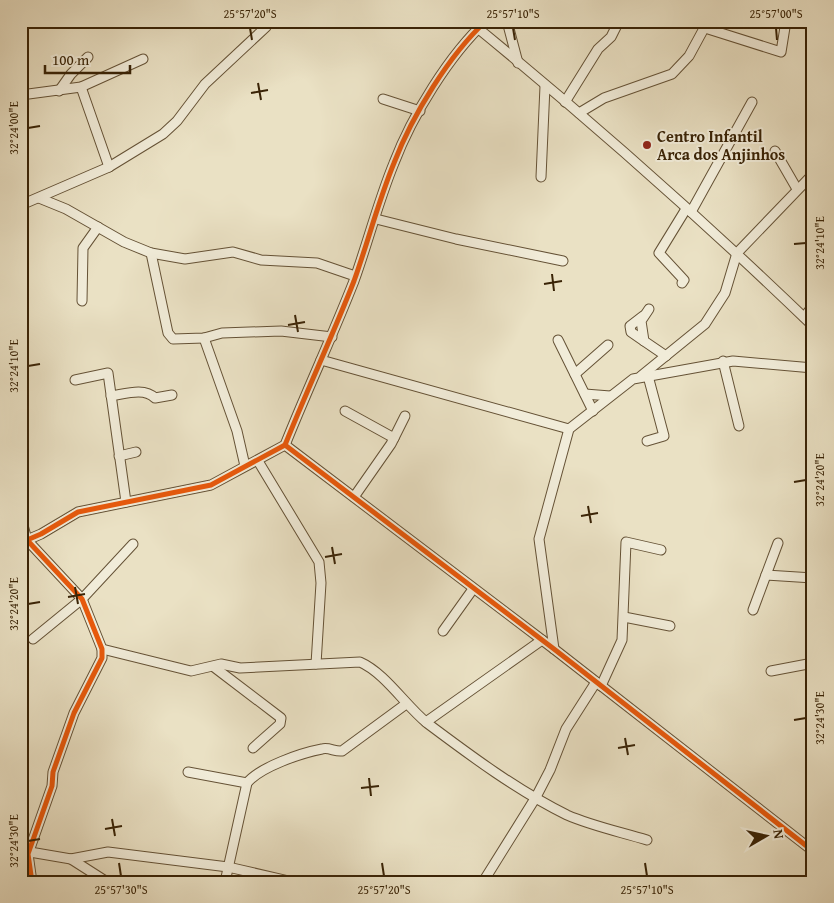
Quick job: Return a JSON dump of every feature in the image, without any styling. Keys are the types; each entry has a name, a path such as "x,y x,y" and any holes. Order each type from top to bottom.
{"street":[{"path":"21,205 130,156 172,127 205,84 266,27 269,21"},
{"path":"470,21 737,253 813,326"},
{"path":"24,543 78,512 211,485 285,445 332,338 376,219 394,162 434,84 478,28 486,21"},
{"path":"507,21 518,63"},
{"path":"565,102 598,49 611,37 619,21"},
{"path":"579,114 604,98 672,74 689,56 706,25 781,52 786,21"},
{"path":"60,91 70,74 88,57"},
{"path":"21,95 81,87 143,59"},
{"path":"541,177 545,86"},
{"path":"81,87 108,167"},
{"path":"383,99 420,111"},
{"path":"682,283 684,280 659,254 688,210 752,102"},
{"path":"775,151 797,189"},
{"path":"644,376 666,356 699,331 719,305 737,253 813,174"},
{"path":"39,198 124,242 151,253 185,259 233,252 262,260 317,263 355,276"},
{"path":"376,219 456,239 564,261"},
{"path":"82,301 83,248 98,227"},
{"path":"151,253 168,333 173,339 204,338 222,333 281,331 332,338"},
{"path":"804,317 813,306"},
{"path":"646,312 641,321 644,341 666,356"},
{"path":"204,338 237,431 246,466"},
{"path":"558,340 593,412"},
{"path":"575,374 608,344"},
{"path":"321,360 569,429"},
{"path":"554,649 539,539 569,429 593,412 627,382 644,376 723,361 744,360 813,368"},
{"path":"723,361 739,426"},
{"path":"75,380 106,372 126,502"},
{"path":"644,376 664,436 647,441"},
{"path":"111,396 144,392 149,393 155,398 172,395"},
{"path":"585,394 610,396"},
{"path":"345,411 394,438"},
{"path":"354,497 394,438 405,416"},
{"path":"285,445 554,649 813,851"},
{"path":"119,456 136,452"},
{"path":"258,461 319,562 321,582 316,664"},
{"path":"21,518 24,543 82,599 102,649 102,658 74,713 53,772 52,786 27,852 32,882"},
{"path":"483,882 536,796 550,770 566,729 598,684 621,643 624,617 626,542 661,550"},
{"path":"753,610 778,543"},
{"path":"33,639 82,599 133,544"},
{"path":"766,575 813,578"},
{"path":"443,631 473,589"},
{"path":"624,617 670,626"},
{"path":"426,722 542,640"},
{"path":"102,649 191,671 221,664 240,668 360,662 374,671 426,722 485,765 568,815 648,840"},
{"path":"771,671 811,663 813,674"},
{"path":"214,667 281,718 280,724 253,748"},
{"path":"225,882 247,783 266,768 322,749 342,751 406,704"},
{"path":"188,772 247,783"},
{"path":"27,852 71,860 107,882"},
{"path":"71,860 108,852 228,867 294,882"}],"cycle path":[{"path":"32,882 28,854 52,786 53,772 74,713 102,658 102,649 82,599 27,540 78,512 211,485 285,445 354,281 383,192 411,126 445,68 486,21"},
{"path":"285,445 554,649 813,851"}],"place":[{"name":"Centro Infantil Arca dos Anjinhos","path":"647,145"}]}
